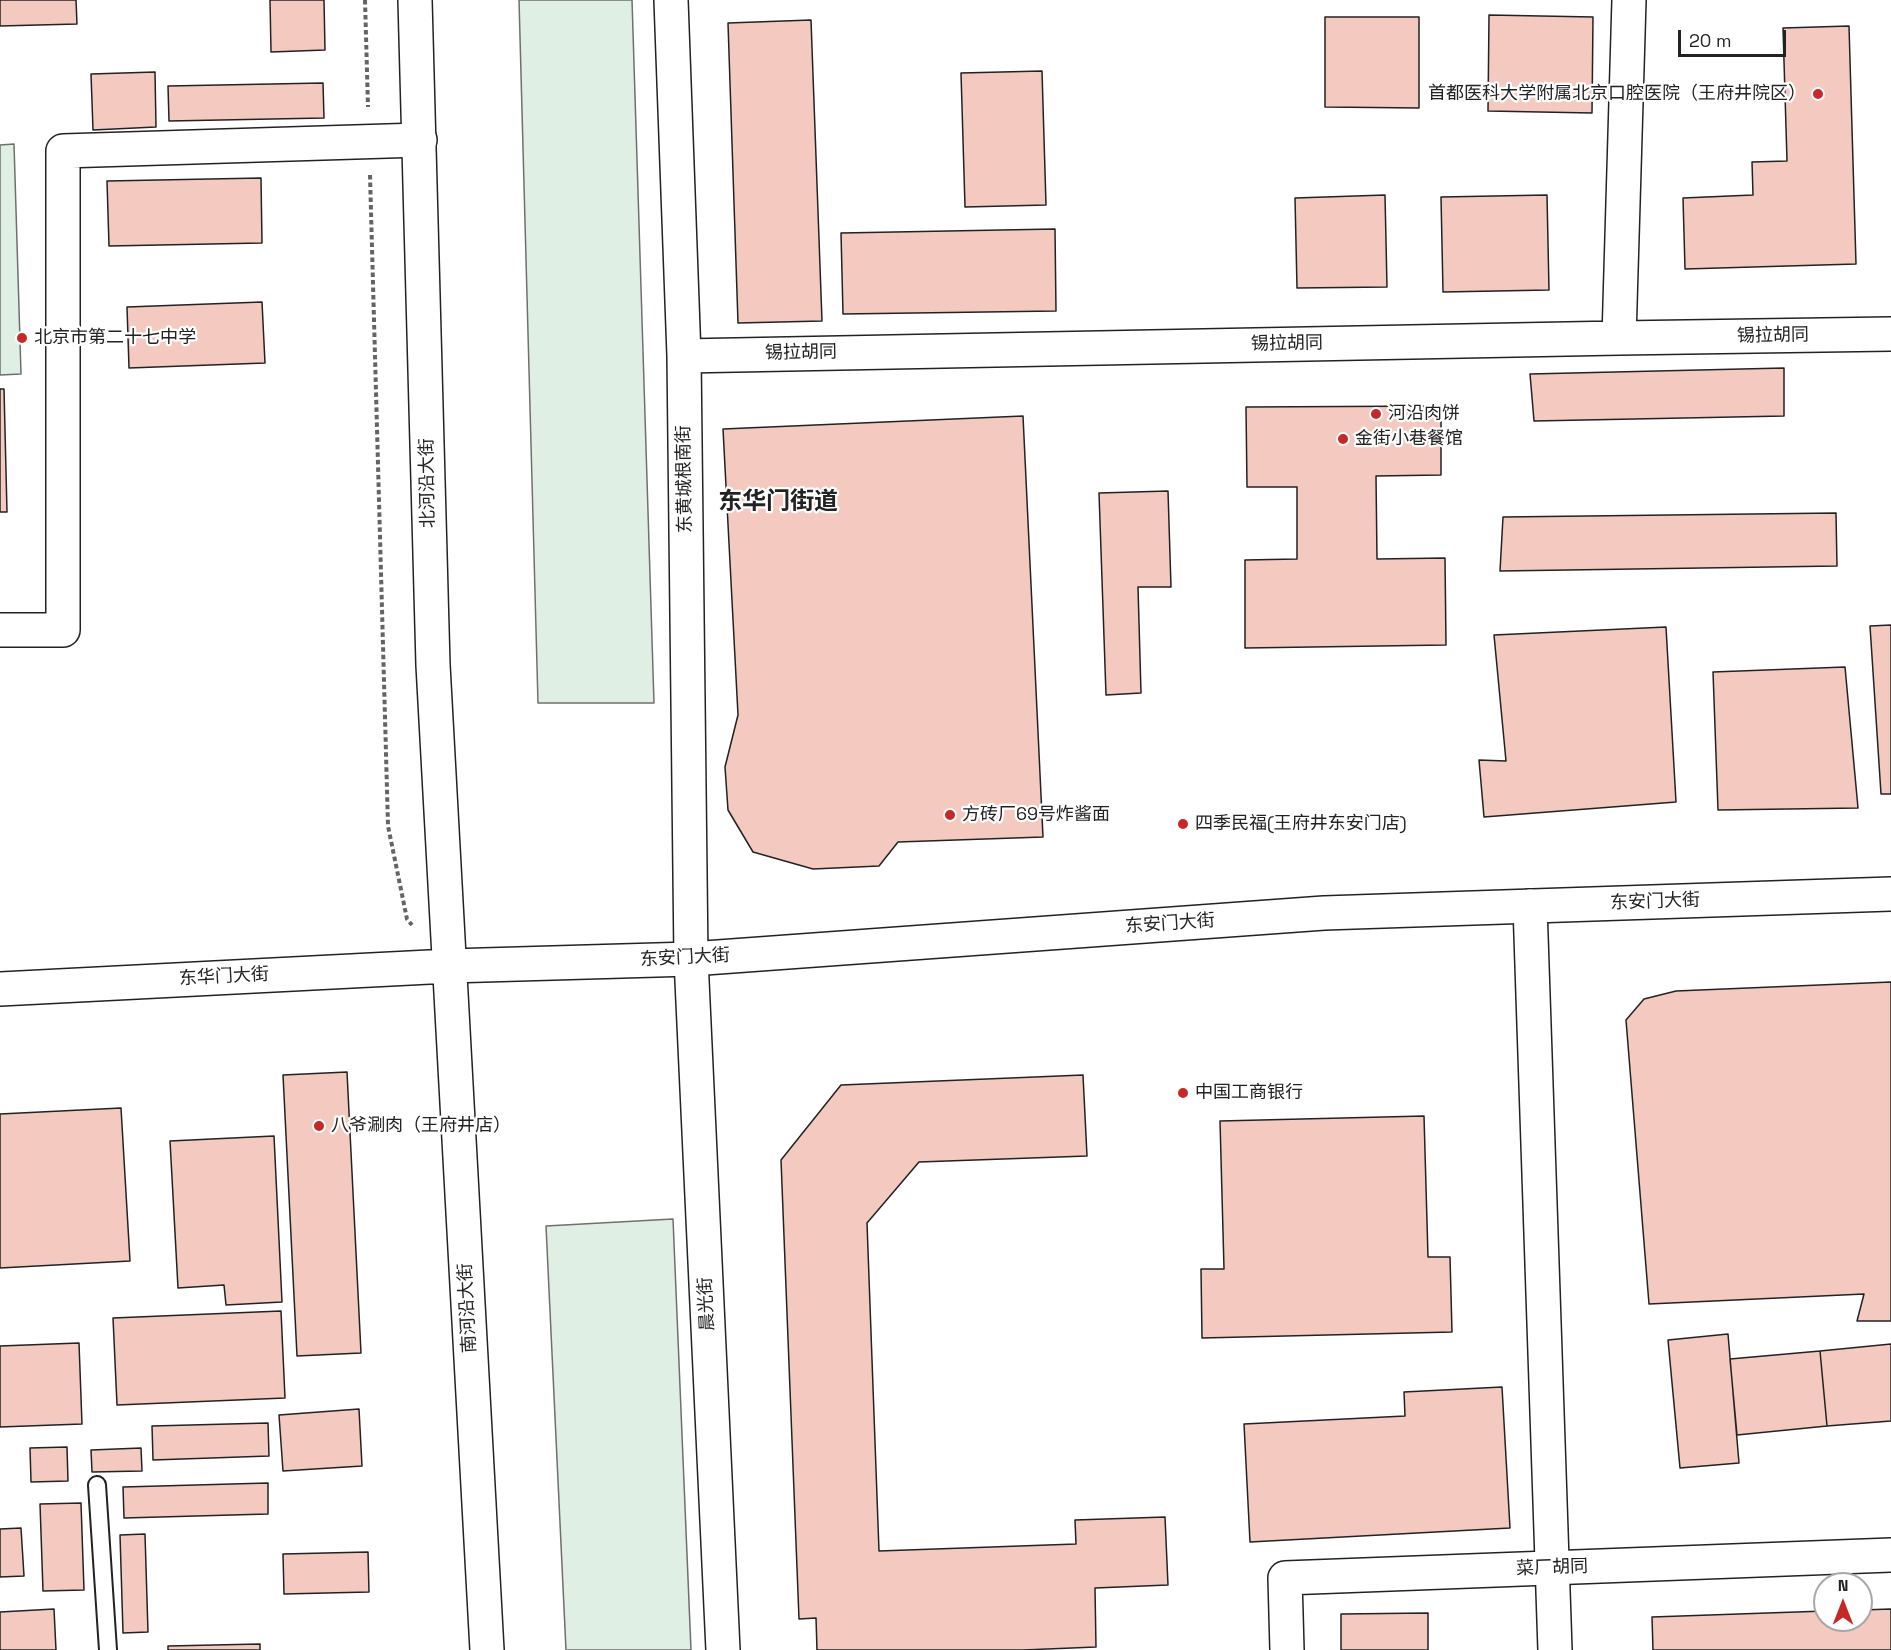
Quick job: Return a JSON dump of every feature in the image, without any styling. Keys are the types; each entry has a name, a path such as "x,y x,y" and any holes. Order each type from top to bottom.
{"street":[{"name":"北河沿大街","path":"415,0 433,665 449,966"},
{"name":"东黄城根南街","path":"671,0 684,356 692,958"},
{"path":"1619,338 1629,0"},
{"path":"0,630 63,630 63,151 420,140"},
{"name":"锡拉胡同","path":"684,356 1891,334"},
{"name":"东安门大街","path":"449,966 692,958 1312,914 1891,894"},
{"path":"1530,906 1555,1650"},
{"name":"晨光街","path":"692,958 723,1650"},
{"name":"东华门大街","path":"0,989 449,966"},
{"name":"南河沿大街","path":"449,966 487,1650"},
{"name":"菜厂胡同","path":"1287,1650 1285,1578 1891,1555"}],"lane":[{"path":"97,1485 108,1650"}],"path":[{"path":"365,0 388,826 407,920 414,927"}],"green space":[{"path":"519,0 632,0 654,703 538,703"},
{"path":"14,144 21,374 0,375 0,145"},
{"path":"673,1219 691,1650 566,1650 546,1226"}],"building":[{"path":"0,0 76,0 77,24 0,26"},
{"path":"270,0 324,0 325,50 271,52"},
{"path":"1489,15 1593,17 1592,113 1488,111"},
{"path":"1325,17 1419,17 1419,108 1325,107"},
{"path":"811,20 822,321 738,323 728,23"},
{"name":"首都医科大学附属北京口腔医院（王府井院区）","path":"1849,26 1856,264 1685,269 1683,198 1753,195 1752,162 1787,161 1783,28"},
{"path":"1042,71 1046,205 965,207 961,73"},
{"path":"155,72 156,127 93,130 91,74"},
{"path":"323,83 324,118 169,121 168,86"},
{"path":"261,178 262,243 109,246 107,181"},
{"path":"1385,195 1387,287 1297,288 1295,198"},
{"path":"1547,195 1549,290 1443,292 1441,197"},
{"path":"1055,229 1056,311 843,314 841,233"},
{"path":"262,302 265,363 129,368 127,307"},
{"path":"1784,368 1784,416 1534,421 1530,374"},
{"path":"0,389 4,389 7,512 0,512"},
{"path":"1441,406 1441,475 1376,476 1377,559 1445,558 1446,645 1245,648 1245,560 1297,559 1297,487 1247,487 1246,407"},
{"path":"1023,416 1043,837 898,842 879,866 813,869 753,852 728,810 725,767 738,715 723,429"},
{"path":"1168,491 1171,587 1138,587 1141,693 1106,695 1099,493"},
{"path":"1836,513 1837,566 1500,571 1503,517"},
{"path":"1891,625 1891,794 1881,794 1870,626"},
{"path":"1666,627 1676,802 1484,817 1479,760 1506,761 1494,635"},
{"path":"1845,667 1858,808 1718,810 1713,672"},
{"path":"1891,982 1891,1321 1857,1321 1864,1294 1649,1304 1626,1020 1644,999 1676,991"},
{"path":"347,1072 361,1353 297,1356 283,1075"},
{"path":"1083,1075 1087,1156 919,1162 867,1223 879,1551 1076,1544 1075,1520 1165,1517 1168,1585 1095,1588 1096,1647 1023,1650 817,1650 816,1618 799,1619 781,1160 841,1085"},
{"path":"121,1108 130,1261 0,1268 0,1114"},
{"path":"1424,1116 1428,1257 1450,1257 1452,1332 1202,1338 1201,1269 1224,1269 1220,1121"},
{"path":"274,1136 282,1302 226,1305 224,1285 178,1288 170,1141"},
{"path":"281,1311 285,1398 117,1405 113,1318"},
{"path":"1728,1334 1739,1463 1680,1468 1668,1340"},
{"path":"79,1343 82,1424 0,1427 0,1346"},
{"path":"1891,1344 1891,1421 1827,1426 1820,1351"},
{"path":"1820,1351 1827,1426 1737,1435 1730,1359"},
{"path":"1502,1387 1510,1528 1250,1542 1244,1424 1405,1416 1404,1392"},
{"path":"359,1409 362,1466 283,1471 279,1415"},
{"path":"268,1423 269,1456 153,1460 152,1426"},
{"path":"67,1447 68,1481 31,1482 30,1448"},
{"path":"141,1448 142,1471 92,1472 91,1450"},
{"path":"268,1483 268,1514 124,1518 123,1487"},
{"path":"81,1503 84,1590 43,1591 40,1504"},
{"path":"21,1528 24,1576 0,1577 0,1529"},
{"path":"145,1534 148,1632 123,1633 120,1535"},
{"path":"368,1552 369,1592 284,1594 283,1554"},
{"path":"54,1609 56,1650 0,1650 0,1612"},
{"path":"1891,1609 1891,1650 1653,1650 1652,1617 1813,1611 1813,1632 1873,1632 1873,1610"},
{"path":"1428,1613 1428,1650 1341,1650 1341,1614"},
{"path":"260,1644 260,1650 168,1650 168,1646"}],"place":[{"name":"首都医科大学附属北京口腔医院（王府井院区）","path":"1818,94"},
{"name":"北京市第二十七中学","path":"22,338"},
{"name":"河沿肉饼","path":"1376,414"},
{"name":"金街小巷餐馆","path":"1343,439"},
{"name":"方砖厂69号炸酱面","path":"950,815"},
{"name":"四季民福(王府井东安门店)","path":"1183,824"},
{"name":"中国工商银行","path":"1183,1093"},
{"name":"八爷涮肉（王府井店）","path":"319,1126"}],"district":[{"name":"东华门街道","path":"778,502"}]}
